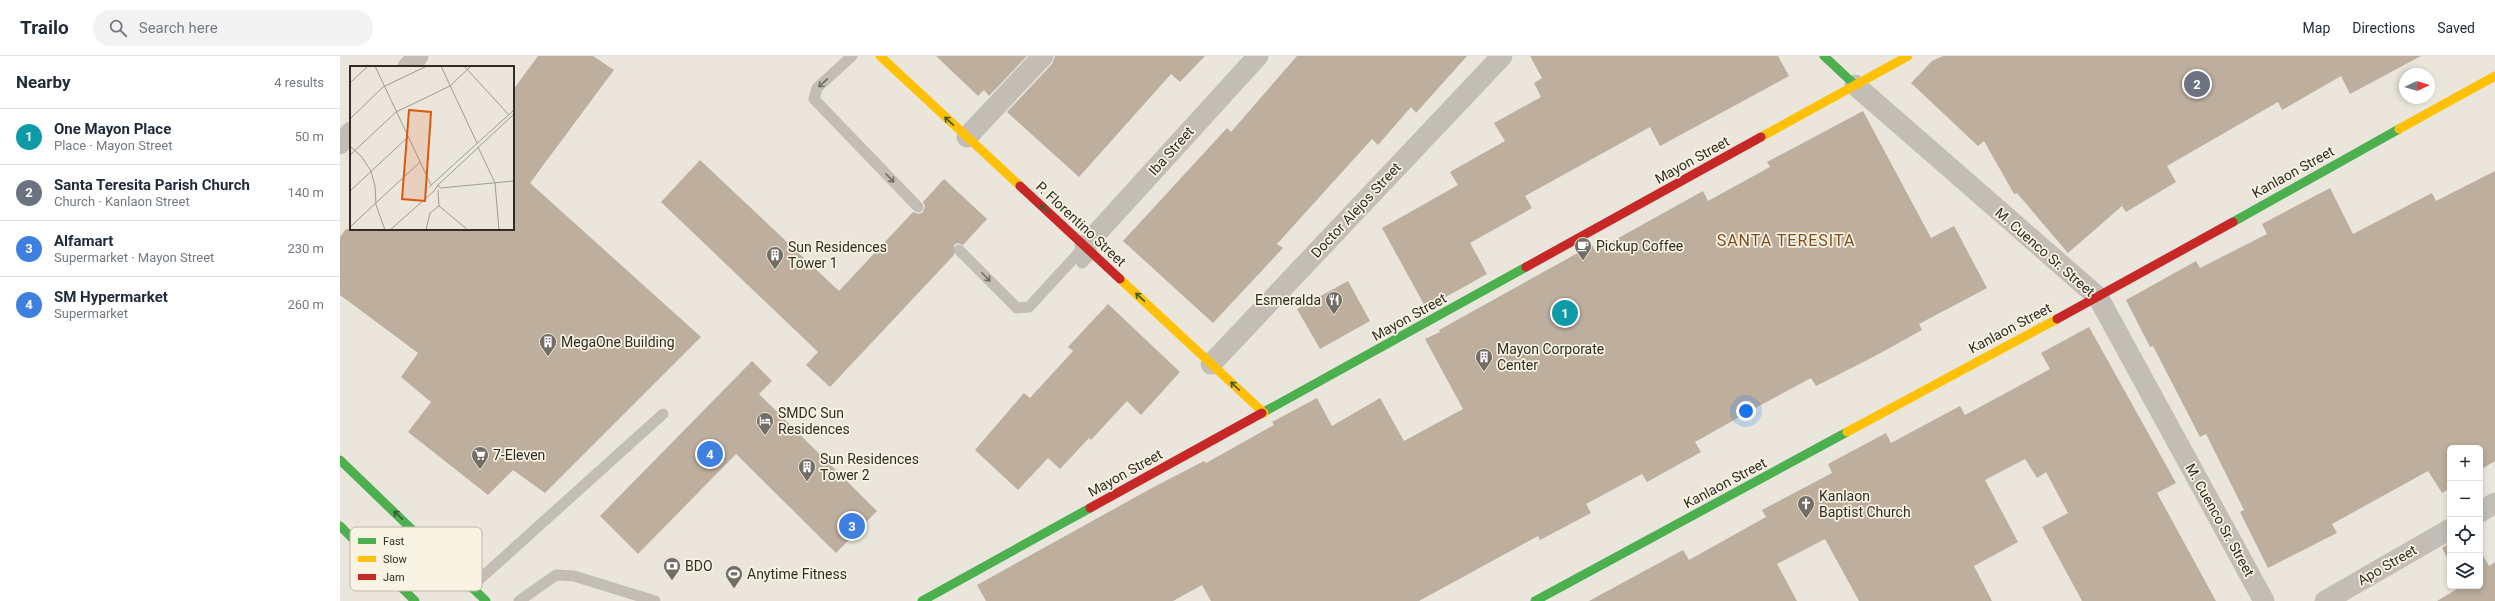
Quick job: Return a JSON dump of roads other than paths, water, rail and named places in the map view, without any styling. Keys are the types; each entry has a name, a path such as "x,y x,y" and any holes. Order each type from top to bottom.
{"street":[{"path":"409,66 418,56"},
{"name":"P. Florentino Street","path":"880,56 967,137 1086,254 1264,412"},
{"path":"967,137 1043,56"},
{"name":"Iba Street","path":"1086,254 1258,56"},
{"name":"Doctor Alejos Street","path":"1211,364 1502,56"},
{"name":"M. Cuenco Sr. Street","path":"1824,56 1855,85 2098,297 2264,601"},
{"name":"Mayon Street","path":"922,601 1908,56"},
{"name":"Kanlaon Street","path":"1535,601 2098,297 2495,76"},
{"path":"340,144 350,133"},
{"path":"340,460 409,527"},
{"path":"2483,510 2495,503"},
{"path":"340,526 350,536"},
{"name":"Apo Street","path":"2325,601 2447,531"},
{"path":"405,591 415,601"},
{"path":"475,591 486,601"}],"lane":[{"path":"852,56 817,88 814,99 918,207"},
{"path":"959,250 1017,308 1029,307 1086,254"},
{"path":"482,577 663,414"},
{"path":"519,601 556,576 574,576 655,601"}],"place":[{"name":"Santa Teresita Parish Church","path":"2197,84"},
{"name":"Pickup Coffee","path":"1583,261"},
{"name":"Sun Residences Tower 1","path":"775,270"},
{"name":"One Mayon Place","path":"1565,313"},
{"name":"Esmeralda","path":"1334,315"},
{"name":"MegaOne Building","path":"548,357"},
{"name":"Mayon Corporate Center","path":"1484,372"},
{"name":"SMDC Sun Residences","path":"765,436"},
{"name":"SM Hypermarket","path":"710,454"},
{"name":"7-Eleven","path":"480,470"},
{"name":"Sun Residences Tower 2","path":"807,482"},
{"name":"Kanlaon Baptist Church","path":"1806,519"},
{"name":"Alfamart","path":"852,526"},
{"name":"BDO","path":"672,581"},
{"name":"Anytime Fitness","path":"734,589"}],"district":[{"name":"SANTA TERESITA","path":"1786,240"}]}
